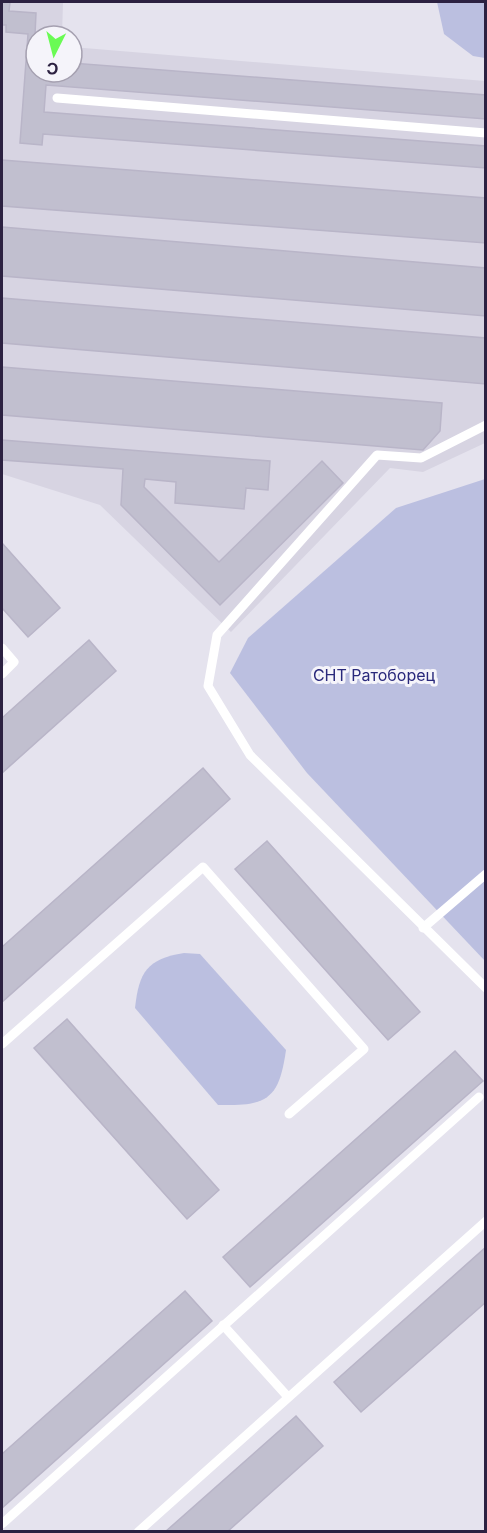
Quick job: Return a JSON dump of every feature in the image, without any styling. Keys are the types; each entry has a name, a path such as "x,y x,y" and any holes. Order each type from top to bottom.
{"lane":[{"path":"57,98 486,133"},
{"path":"486,425 421,458 378,455 217,635 208,686 250,755 486,988"},
{"path":"2,648 14,662 2,674"},
{"path":"2,1044 203,867 364,1049 289,1114"},
{"path":"423,928 486,874"},
{"path":"2,1524 479,1097"},
{"path":"138,1532 486,1221"},
{"path":"224,1325 288,1397"}],"shaded area":[{"path":"2,2 63,2 62,24 24,24 24,84 84,84 84,48 485,81 485,443 423,472 390,468 231,632 100,505 2,474"}],"green space":[{"path":"437,2 485,2 485,58 473,56 444,34"},
{"name":"СНТ Ратоборец","path":"485,479 485,961 307,773 230,673 248,638 396,508"},
{"path":"184,953 200,954 286,1050 275,1089 260,1101 249,1104 218,1105 135,1008 139,985 147,969 161,959"}],"building":[{"path":"2,2 10,2 9,11 36,13 36,24 24,24 24,34 6,32 6,25 2,25"},
{"path":"84,64 486,95 486,119 46,85 44,112 486,146 486,168 43,134 42,145 20,143 24,84 84,84"},
{"path":"2,160 486,198 486,243 2,206"},
{"path":"2,227 486,268 486,316 2,276"},
{"path":"2,298 486,338 486,384 2,343"},
{"path":"2,367 442,403 440,431 423,450 2,415"},
{"path":"2,440 270,461 268,490 246,488 244,509 175,503 176,482 145,479 144,487 219,562 322,461 343,483 220,605 121,505 123,469 2,460"},
{"path":"2,543 60,608 28,637 2,608"},
{"path":"89,640 116,671 2,773 2,718"},
{"path":"203,768 230,799 2,1002 2,947"},
{"path":"267,841 420,1012 388,1040 235,869"},
{"path":"67,1019 219,1190 187,1219 34,1048"},
{"path":"455,1051 483,1081 250,1287 223,1257"},
{"path":"486,1247 486,1302 361,1412 334,1382"},
{"path":"185,1291 212,1321 2,1508 2,1454"},
{"path":"296,1416 323,1446 227,1532 165,1532"}]}
